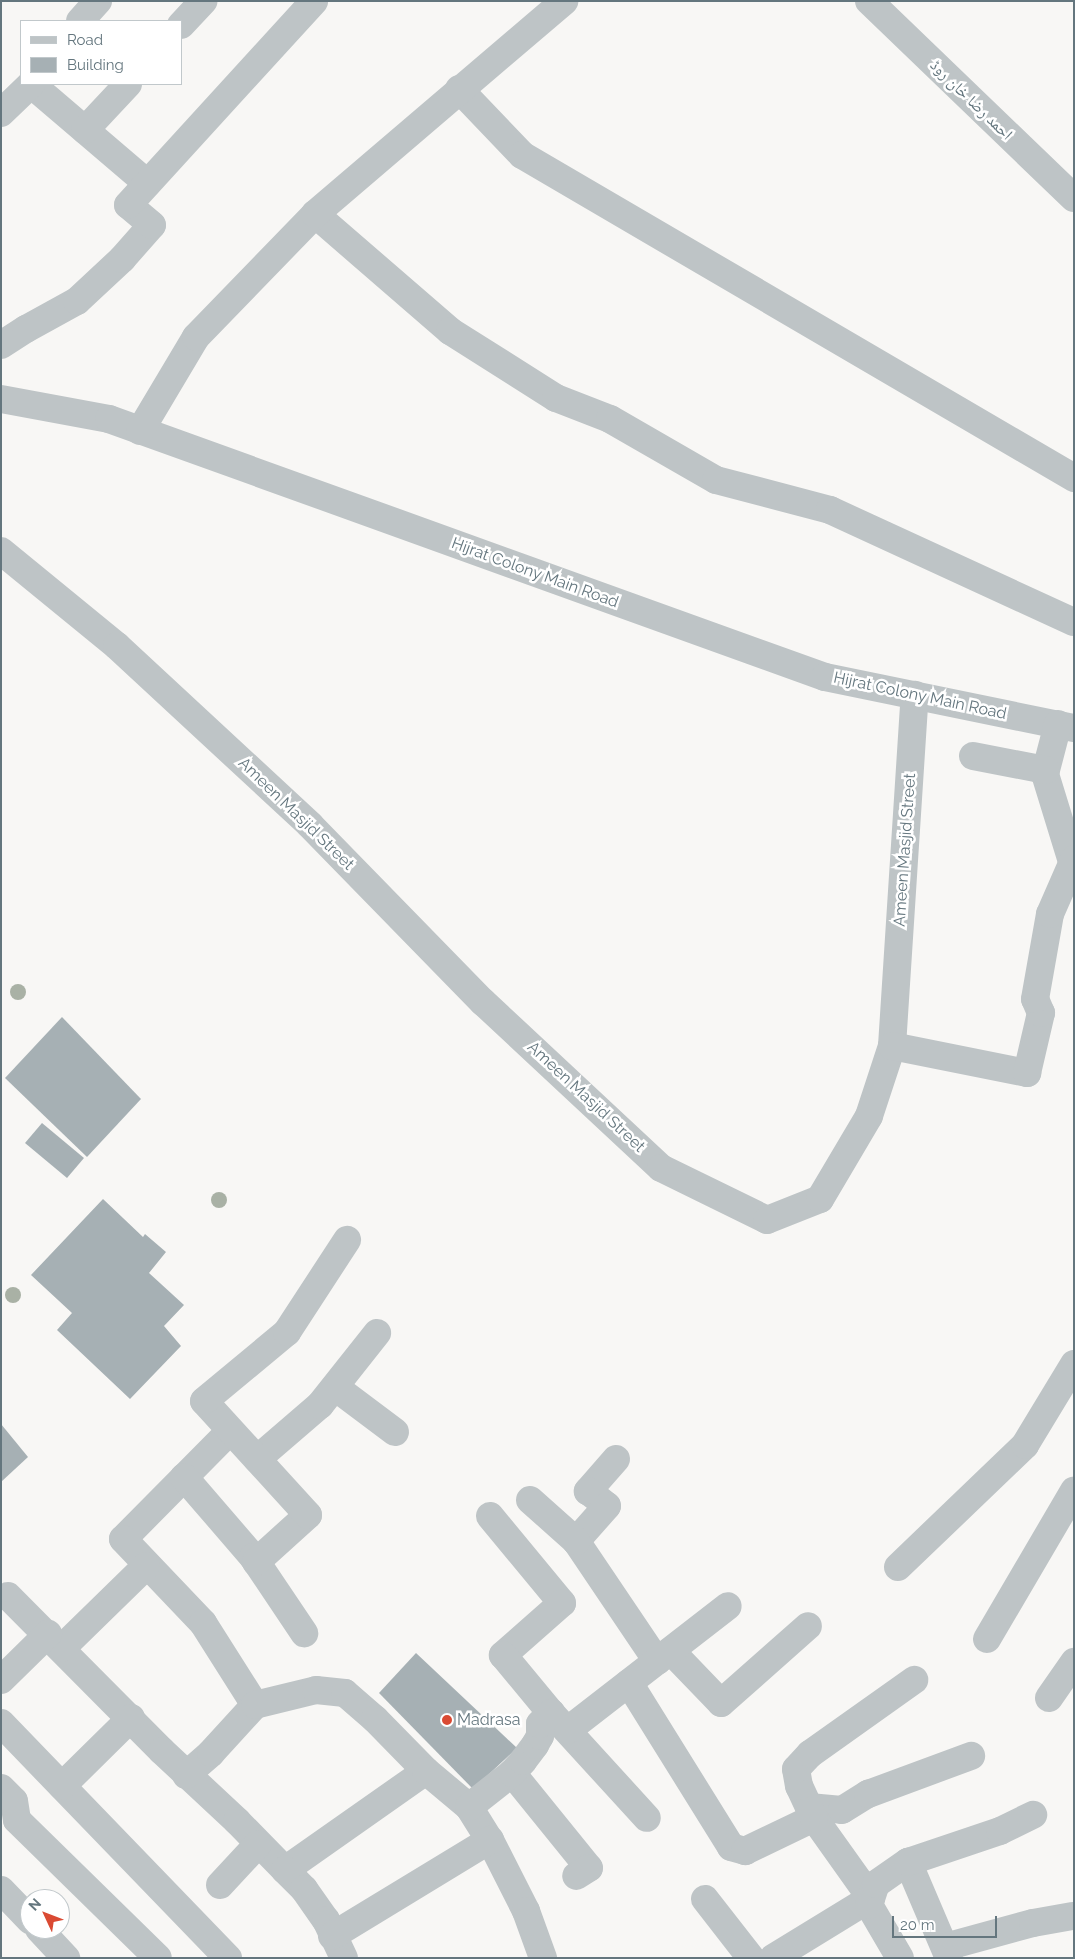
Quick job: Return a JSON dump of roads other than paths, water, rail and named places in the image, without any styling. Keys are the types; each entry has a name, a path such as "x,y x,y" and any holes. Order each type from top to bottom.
{"street":[{"path":"81,20 98,1"},
{"path":"182,24 203,1"},
{"path":"1,345 78,301 122,259 152,225 128,205 314,1"},
{"path":"140,431 196,337 315,214 564,1"},
{"name":"احمد رضا خان روڈ","path":"869,1 1074,198"},
{"path":"1,113 30,85"},
{"path":"32,85 147,183"},
{"path":"85,130 127,85"},
{"path":"459,89 522,155 1074,478"},
{"path":"315,214 450,331 556,398 610,419 716,480 830,510 1074,622"},
{"name":"Hijrat Colony Main Road","path":"1,399 109,419 825,677 1066,726"},
{"name":"Ameen Masjid Street","path":"1,551 118,646 310,824 483,1002 661,1168 767,1220 820,1199 869,1116 892,1046 915,695"},
{"path":"892,1046 1027,1073 1041,1013 1034,999 1050,914 1073,860 1045,774 1066,726"},
{"path":"972,756 1046,770"},
{"path":"256,1562 308,1515 204,1402 287,1332 347,1240"},
{"path":"257,1460 320,1405 377,1333"},
{"path":"898,1567 1025,1445 1074,1364"},
{"path":"334,1387 396,1432"},
{"path":"230,1431 122,1538 146,1566 203,1623 255,1704"},
{"path":"576,1541 607,1506 588,1491 616,1460"},
{"path":"184,1477 256,1562 304,1633"},
{"path":"987,1639 1074,1491"},
{"path":"530,1500 576,1541 664,1656 721,1703 808,1626"},
{"path":"490,1516 562,1603 503,1655 559,1721 647,1818"},
{"path":"1,1680 55,1641 146,1566"},
{"path":"8,1596 304,1889 326,1920 338,1947 490,1840"},
{"path":"469,1806 512,1773 535,1746 540,1736 540,1724 559,1721 629,1683 728,1606"},
{"path":"1049,1698 1074,1662"},
{"path":"871,1898 812,1813 799,1786 796,1769 810,1754 914,1680"},
{"path":"629,1683 731,1847 745,1851 812,1813 842,1810 868,1794 970,1756"},
{"path":"186,1774 211,1752 255,1704 316,1690 345,1693 376,1719 426,1771 469,1806 490,1840 526,1911 543,1958"},
{"path":"62,1786 131,1718"},
{"path":"1,1723 228,1958"},
{"path":"285,1870 426,1771"},
{"path":"512,1773 589,1868 576,1876"},
{"path":"1,1788 14,1801 18,1820 158,1958"},
{"path":"900,1958 869,1905 876,1884 908,1862 1000,1831 1033,1814"},
{"path":"220,1885 258,1844"},
{"path":"908,1862 947,1952 1034,1923 1072,1916"},
{"path":"773,1958 871,1898"},
{"path":"4,1899 20,1912"},
{"path":"705,1899 751,1958"},
{"path":"48,1939 66,1958"}],"place":[{"name":"Madrasa","path":"447,1720"}]}
